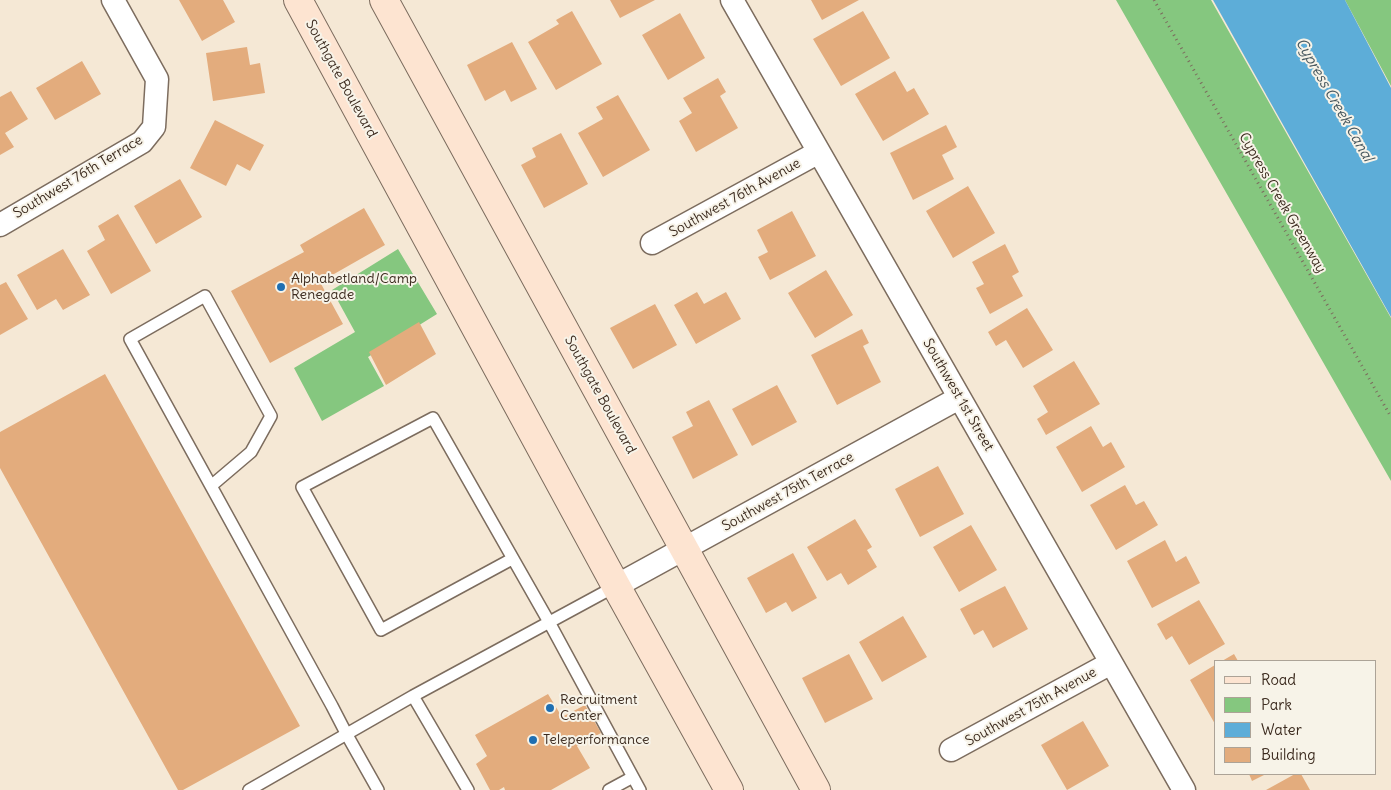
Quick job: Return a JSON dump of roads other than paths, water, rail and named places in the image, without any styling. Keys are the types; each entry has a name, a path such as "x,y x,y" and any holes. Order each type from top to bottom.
{"main road":[{"name":"Southgate Boulevard","path":"298,0 729,790"},
{"name":"Southgate Boulevard","path":"384,0 816,790"}],"street":[{"name":"Southwest 76th Terrace","path":"0,224 142,142 154,126 157,79 113,0"},
{"name":"Southwest 1st Street","path":"732,0 1184,790"},
{"name":"Southwest 76th Avenue","path":"652,243 819,152"},
{"name":"Southwest 75th Terrace","path":"616,586 960,398"},
{"name":"Southwest 75th Avenue","path":"951,750 1111,664"}],"lane":[{"path":"211,486 251,452 271,416 205,296 130,338 211,486 347,734 378,790"},
{"path":"512,558 381,630 302,487 434,418 549,622 640,790"},
{"path":"250,790 413,696 616,586"},
{"path":"413,696 468,790"},
{"path":"609,790 633,777"}],"water":[{"name":"Cypress Creek Canal","path":"1213,0 1345,0 1391,88 1391,317"}],"place":[{"name":"Alphabetland/Camp Renegade","path":"281,287"},
{"name":"Recruitment Center","path":"550,708"},
{"name":"Teleperformance","path":"533,740"}]}
